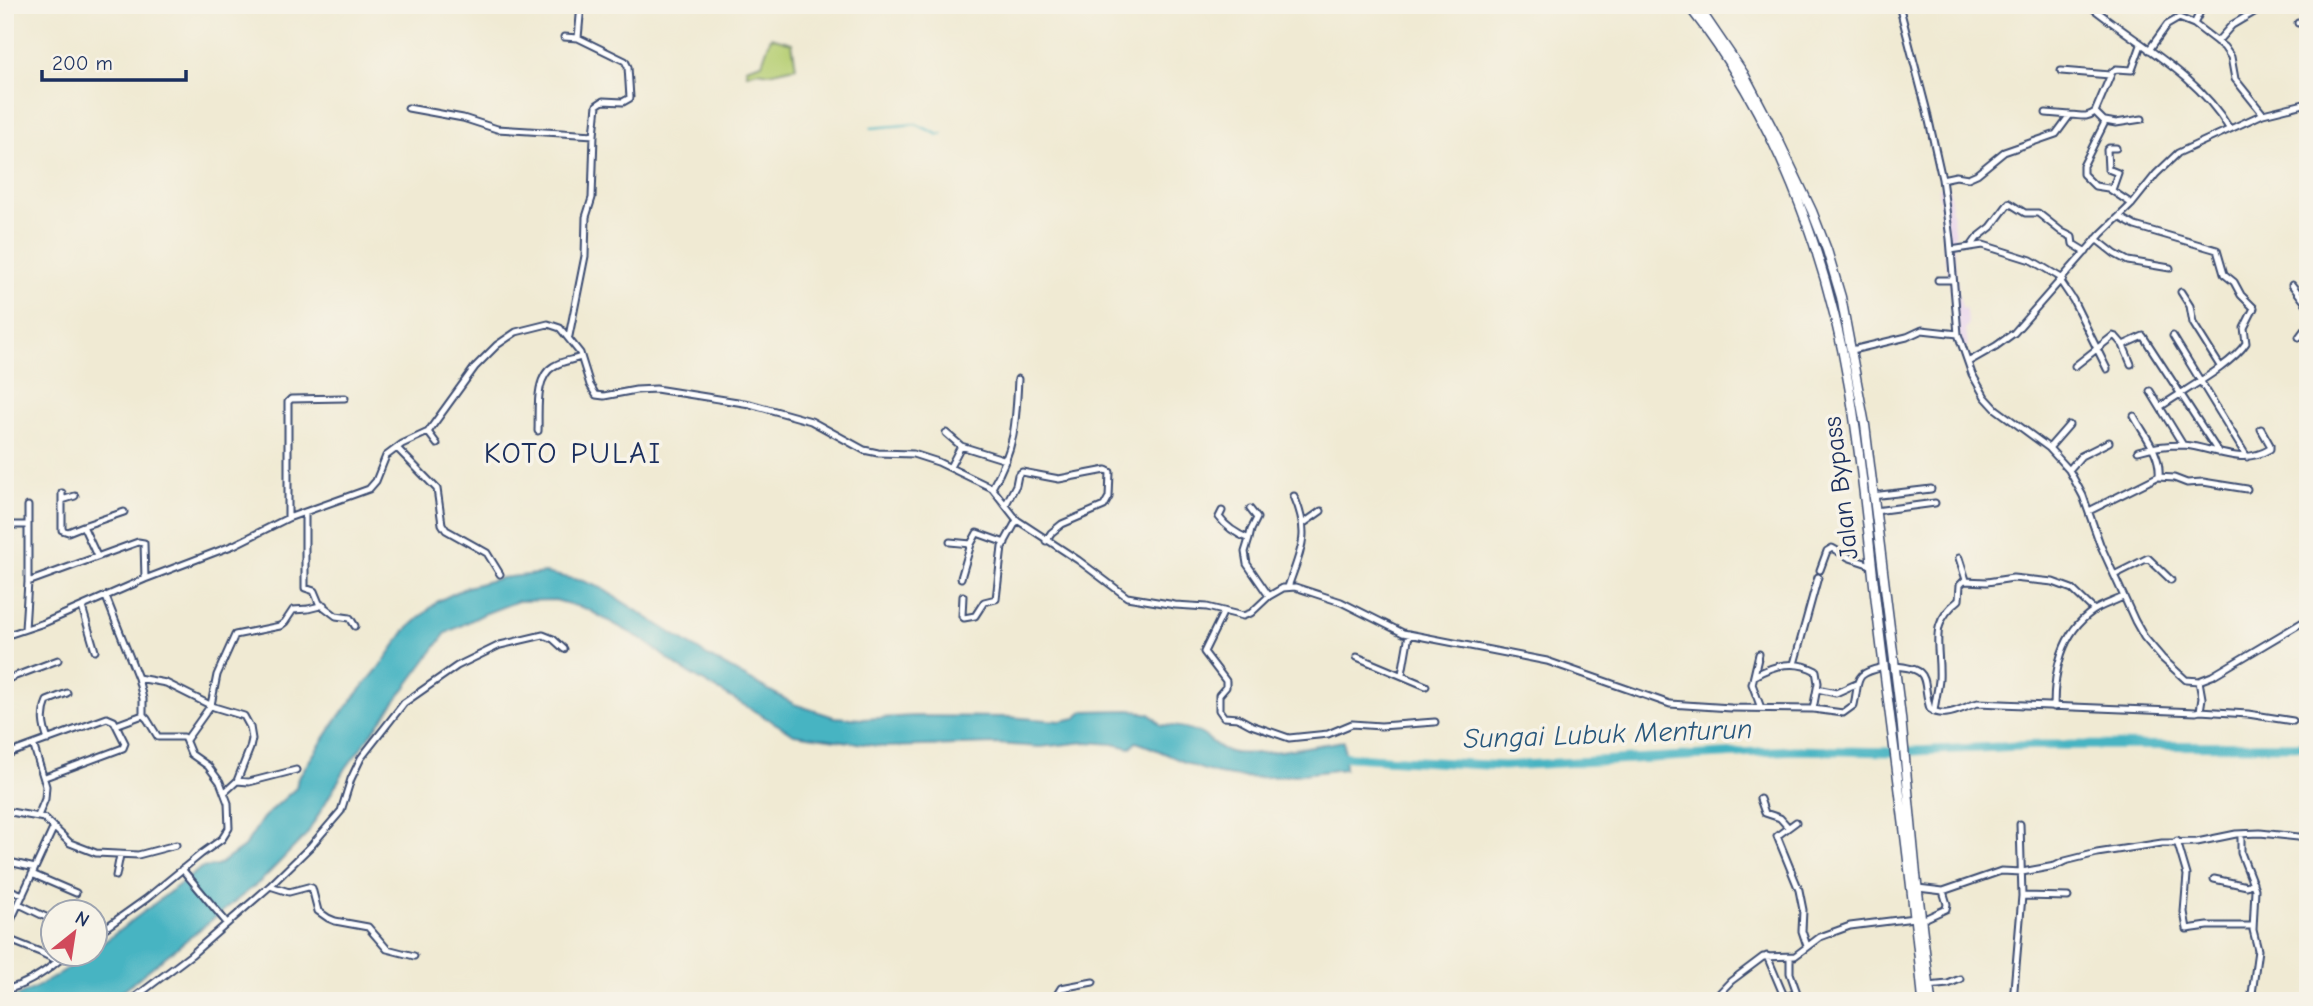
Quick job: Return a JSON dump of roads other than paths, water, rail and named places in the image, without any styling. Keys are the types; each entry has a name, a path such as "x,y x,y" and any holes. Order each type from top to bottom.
{"highway":[{"name":"Jalan Bypass","path":"1688,5 1750,99 1788,174 1826,286 1842,347 1860,425 1875,511 1894,666 1896,717 1918,888 1918,919"},
{"name":"Jalan Bypass","path":"1697,5 1744,74 1809,203 1841,297 1852,350 1871,565 1884,667 1896,717"},
{"name":"Jalan Bypass","path":"1906,800 1926,986 1931,1001"},
{"name":"Jalan Bypass","path":"1923,1001 1926,986"}],"street":[{"path":"578,38 581,5"},
{"path":"1899,5 1942,179 1958,334 1968,362 1990,403 2049,448 2069,470 2083,496 2123,597 2144,637 2181,677 2199,681 2308,620"},
{"path":"2089,5 2182,72 2217,108 2229,128"},
{"path":"2194,24 2200,12 2200,5"},
{"path":"2217,42 2232,25 2266,5"},
{"path":"2149,50 2173,21 2179,18 2194,24 2224,47 2231,57 2235,79 2263,114"},
{"path":"2298,23 2308,23"},
{"path":"564,37 578,38 625,61 628,67 630,98 624,102 598,103 592,198 586,217 585,256 569,337"},
{"path":"2046,113 2084,118 2095,112 2110,75 2116,69 2132,70 2141,45"},
{"path":"2061,71 2110,75"},
{"path":"1968,362 2014,332 2062,281 2096,239 2178,153 2263,114 2308,103"},
{"path":"408,108 463,118 497,129 594,135"},
{"path":"2095,112 2105,121 2116,123 2142,119"},
{"path":"1942,179 1956,176 1968,178 1977,174 2004,152 2056,134 2070,115"},
{"path":"2105,121 2082,170 2095,186 2112,190 2132,204"},
{"path":"2112,190 2118,173 2108,169 2107,150 2116,148"},
{"path":"1972,246 1977,238 1992,227 2010,203 2025,213 2041,215 2071,237 2072,244 2086,252"},
{"path":"2119,217 2135,226 2207,246 2219,252 2224,274 2234,282 2241,295 2254,308 2244,327 2245,345 2220,366 2160,407"},
{"path":"2096,239 2128,261 2170,268"},
{"path":"1951,250 1983,245 2031,260 2062,281 2107,369"},
{"path":"1938,280 1953,280"},
{"path":"2292,285 2308,306"},
{"path":"2181,292 2190,306 2193,323 2220,366"},
{"path":"5,636 234,545 288,519 369,489 376,481 386,456 428,432 475,366 496,345 516,332 548,324 560,328 569,337 581,357 592,389 599,396 656,389 750,404 811,421 864,450 913,454 950,467 992,488 1017,520 1078,560 1127,597 1247,615 1269,596 1288,587 1327,596 1409,634 1547,661 1670,704 1718,708 1813,709 1838,713 1848,711 1855,701 1856,684 1861,675 1884,667"},
{"path":"2298,337 2308,325"},
{"path":"1852,350 1907,337 1922,330 1958,334"},
{"path":"2075,366 2114,336 2123,345 2131,364"},
{"path":"2123,345 2143,336 2218,453"},
{"path":"2173,336 2247,457"},
{"path":"538,431 541,384 544,376 556,364 581,357"},
{"path":"992,488 1006,460 1016,425 1018,379"},
{"path":"2150,391 2183,445"},
{"path":"288,519 289,402 345,398"},
{"path":"2134,416 2153,447 2160,472 2158,477"},
{"path":"2049,448 2068,425"},
{"path":"2138,452 2153,447 2183,445 2247,457 2270,449 2261,429"},
{"path":"428,432 437,444"},
{"path":"946,433 961,446 1006,460"},
{"path":"2069,470 2081,456 2109,442"},
{"path":"950,467 961,446"},
{"path":"397,448 437,489 442,524 446,530 487,553 500,575"},
{"path":"1006,504 1018,475 1022,472 1059,479 1110,471 1109,497 1104,506 1062,524 1046,541"},
{"path":"2089,511 2158,477 2247,489"},
{"path":"1872,496 1931,489"},
{"path":"75,496 62,496 64,531 124,512"},
{"path":"1288,587 1303,542 1304,523 1294,496"},
{"path":"1875,511 1935,503"},
{"path":"25,629 28,506"},
{"path":"1250,509 1257,520 1251,530 1245,552 1247,564 1269,596"},
{"path":"1222,511 1219,517 1222,521 1249,539"},
{"path":"1304,523 1321,511"},
{"path":"305,514 305,588 314,592 319,603 336,616 350,618 355,626"},
{"path":"963,596 964,618 975,617 984,603 996,599 1001,550 1017,520"},
{"path":"5,525 28,525"},
{"path":"83,526 97,556"},
{"path":"961,578 975,535 979,533 1005,543"},
{"path":"28,582 142,542 145,579"},
{"path":"950,542 971,544"},
{"path":"1820,570 1827,551 1832,548 1871,565"},
{"path":"1959,558 1966,580"},
{"path":"2114,575 2148,558 2171,580"},
{"path":"1794,664 1818,577"},
{"path":"1934,712 1939,680 1937,628 1944,614 1959,600 1960,585 1966,580 1987,582 2013,579 2061,584 2073,589 2094,610"},
{"path":"106,597 138,678 143,699 143,715 159,737 182,736 191,754 214,772 225,792 229,818 229,828 222,839 184,871 108,926"},
{"path":"2054,707 2056,671 2060,655 2072,632 2094,610 2123,597"},
{"path":"186,740 211,705 217,676 235,635 280,626 293,610 324,605"},
{"path":"82,607 95,651"},
{"path":"1224,611 1204,652 1226,681 1226,687 1219,695 1219,710 1224,717 1238,718 1289,738 1328,734 1352,724 1381,726 1435,722"},
{"path":"1402,674 1409,634"},
{"path":"130,1001 191,956 311,846 341,811 361,758 404,703 457,666 500,645 543,635 553,639 564,649"},
{"path":"1759,654 1752,689 1762,708"},
{"path":"1357,657 1426,686"},
{"path":"5,680 58,660"},
{"path":"1754,676 1773,665 1794,664 1816,671 1817,689 1813,709"},
{"path":"1894,666 1916,668 1922,674 1929,707 1934,712 1959,710 1978,703 2200,711 2248,714 2293,721"},
{"path":"138,678 166,683 211,705 240,714 250,727 250,748 237,781 225,792"},
{"path":"2199,681 2202,698 2200,711"},
{"path":"1817,689 1840,693 1856,684"},
{"path":"48,740 42,721 45,704 67,693"},
{"path":"116,725 143,715"},
{"path":"5,755 34,747 107,718 114,720 125,743 123,748 45,777"},
{"path":"34,747 45,777 47,793 38,816"},
{"path":"237,781 249,782 296,770"},
{"path":"1760,799 1765,813 1777,817 1788,827"},
{"path":"5,811 38,816 50,823 53,829 70,842 96,853 138,855 176,845"},
{"path":"1796,822 1777,838 1799,890 1804,915 1802,931 1807,946"},
{"path":"2013,1001 2022,895 2020,824"},
{"path":"5,933 53,829"},
{"path":"1918,888 1943,891 2001,871 2022,872 2055,866 2110,850 2197,842 2241,834 2260,833 2308,838"},
{"path":"2241,834 2242,857 2255,892 2253,926 2258,950 2251,1001"},
{"path":"2177,842 2186,869 2187,889 2183,912 2187,929 2253,926"},
{"path":"117,876 120,855"},
{"path":"5,861 33,871 76,893"},
{"path":"184,871 226,922"},
{"path":"2214,879 2247,886 2253,882"},
{"path":"270,886 289,892 310,887 313,889 318,911 328,918 368,927 387,948 414,956"},
{"path":"5,888 23,895"},
{"path":"1712,1001 1753,964 1767,956 1790,957 1820,937 1850,926 1918,919 1946,909 1943,891"},
{"path":"2022,895 2068,897"},
{"path":"19,904 38,913"},
{"path":"5,938 38,951"},
{"path":"1767,956 1786,999 1797,993 1790,973 1790,957"},
{"path":"5,990 15,988 50,968"},
{"path":"1926,986 1948,984 1961,979"},
{"path":"1053,1001 1061,988 1093,982"}],"water":[{"path":"545,573 583,581 601,588 709,657 794,704 834,717 1009,717 1060,721 1076,718 1084,711 1130,710 1150,714 1161,725 1197,732 1230,752 1269,752 1344,741 1345,769 1244,777 1201,769 1136,742 1130,748 1086,742 1040,747 997,744 885,747 794,734 680,668 640,638 587,609 555,600 518,601 446,633 346,768 307,834 262,880 112,999 5,1001 48,981 67,968 108,968 108,939 201,868 217,866 244,847 263,818 296,788 298,778 339,716 405,631 438,601 467,587 501,578"}],"waterway":[{"path":"871,128 916,124 939,135 943,134"},
{"name":"Sungai Lubuk Menturun","path":"1334,756 1503,766 1794,750 1895,752 2039,745 2308,746"}],"district":[{"name":"KOTO PULAI","path":"573,453"}]}
